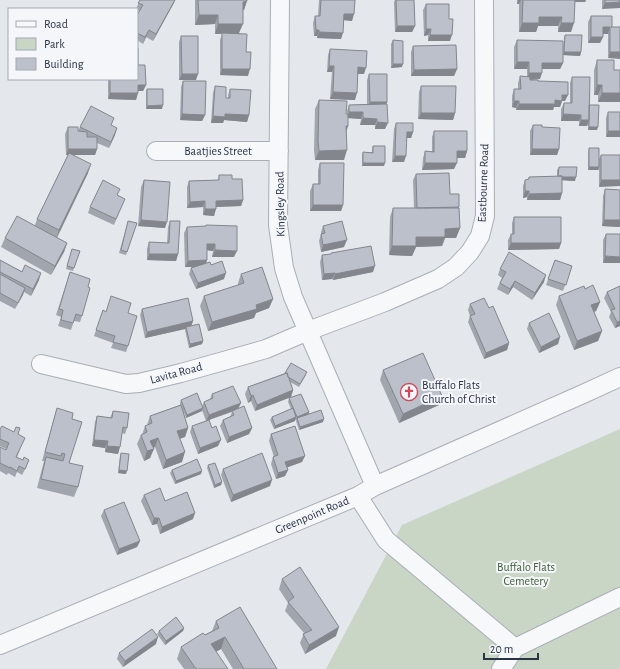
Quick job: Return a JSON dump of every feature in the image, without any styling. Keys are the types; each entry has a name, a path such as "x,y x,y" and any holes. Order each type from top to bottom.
{"street":[{"name":"Kingsley Road","path":"280,0 278,225 284,268 293,297 375,486"},
{"name":"Eastbourne Road","path":"308,331 384,302 438,279 456,267 470,252 480,236 485,216 484,0"},
{"name":"Baatjies Street","path":"156,152 279,152"},
{"name":"Lavita Road","path":"40,364 126,384 140,383 266,348 308,331"},
{"name":"Greenpoint Road","path":"0,645 358,496 375,486 620,377"},
{"path":"358,496 386,540 515,648"},
{"path":"501,669 515,648 620,597"}],"green space":[{"name":"Buffalo Flats Cemetery","path":"620,429 620,669 326,669 402,525"}],"building":[{"path":"140,0 175,0 156,34 149,30 145,37 138,34 138,13 143,5 138,3"},
{"path":"198,0 247,0 243,2 243,24 218,24 218,15 199,15"},
{"path":"321,0 355,0 354,14 344,14 343,33 319,32 319,30 316,30 315,16 320,16"},
{"path":"396,0 414,0 415,26 397,26"},
{"path":"523,0 575,0 574,23 561,23 562,17 539,17 539,23 522,23"},
{"path":"605,0 620,0 620,2 605,3"},
{"path":"426,4 449,4 449,19 453,19 452,35 430,35 431,29 426,29"},
{"path":"591,16 612,16 612,27 620,27 620,52 610,52 610,27 603,27 603,37 591,37"},
{"path":"222,33 247,34 246,52 251,52 250,69 222,69"},
{"path":"565,35 582,35 581,52 564,52"},
{"path":"181,36 198,36 198,74 182,74"},
{"path":"393,40 403,41 403,64 393,64"},
{"path":"517,40 563,41 563,63 542,63 542,73 529,73 529,62 517,62"},
{"path":"456,45 457,69 414,70 413,46"},
{"path":"330,49 367,51 366,68 358,67 357,93 333,92 334,66 329,66"},
{"path":"597,60 614,60 614,70 620,70 620,93 602,93 602,85 597,85"},
{"path":"138,65 145,65 146,85 138,85 138,93 110,93 110,80 138,80"},
{"path":"369,74 387,74 387,102 370,102"},
{"path":"520,76 530,77 530,80 538,81 568,82 568,95 562,95 562,101 555,100 555,104 519,104 519,101 514,101 514,89 521,89"},
{"path":"572,77 590,77 589,120 581,120 581,115 563,114 564,103 572,103"},
{"path":"183,81 206,81 205,115 182,114"},
{"path":"215,86 226,87 226,98 230,98 230,89 251,90 249,115 225,114 225,117 213,116"},
{"path":"421,86 456,86 455,113 421,113"},
{"path":"147,89 163,89 163,105 147,106"},
{"path":"319,100 347,101 347,150 319,151"},
{"path":"387,104 388,123 377,122 377,119 363,118 363,112 349,112 349,105"},
{"path":"589,105 599,105 598,127 589,127"},
{"path":"91,106 114,118 111,125 117,128 111,142 80,127"},
{"path":"608,112 620,112 620,131 608,131"},
{"path":"396,123 413,123 413,132 407,132 406,156 395,156"},
{"path":"533,125 560,128 559,149 532,149"},
{"path":"68,127 78,127 78,131 87,132 87,137 97,137 97,149 68,149"},
{"path":"434,131 467,131 467,151 457,151 457,163 425,163 425,151 434,152"},
{"path":"373,146 385,146 385,163 363,163 363,152 373,153"},
{"path":"589,148 599,148 599,167 589,167"},
{"path":"69,153 91,164 59,230 37,219"},
{"path":"601,155 620,155 620,180 601,180"},
{"path":"320,163 344,163 343,205 313,205 313,184 320,184"},
{"path":"559,167 577,167 576,177 558,176"},
{"path":"449,173 450,194 459,194 459,207 417,208 416,174"},
{"path":"219,175 232,175 232,179 242,179 243,200 216,201 216,209 205,209 205,201 190,202 189,181 219,180"},
{"path":"562,176 562,193 529,194 529,191 525,191 525,180 529,179 529,177"},
{"path":"103,180 120,189 117,195 125,199 116,219 90,207"},
{"path":"144,180 170,182 167,222 141,220"},
{"path":"605,189 620,190 620,220 604,220"},
{"path":"393,208 459,208 460,228 445,229 445,237 416,237 416,246 392,246"},
{"path":"17,216 67,243 55,266 5,238"},
{"path":"514,217 561,217 561,243 511,243 511,234 514,234"},
{"path":"128,221 137,223 127,252 121,250"},
{"path":"170,221 180,221 178,254 149,254 149,242 169,243"},
{"path":"342,221 347,240 323,245 321,234 325,233 323,226"},
{"path":"206,225 237,226 237,251 215,250 215,244 207,244 207,260 188,261 187,227"},
{"path":"606,234 620,234 620,257 605,256"},
{"path":"371,246 375,266 335,274 324,274 322,255"},
{"path":"72,249 80,251 74,268 67,266"},
{"path":"509,252 546,275 535,293 515,281 510,289 500,283 506,272 500,269"},
{"path":"0,260 22,272 25,265 41,273 33,289 0,272"},
{"path":"555,260 572,266 566,285 548,279"},
{"path":"222,261 226,273 198,283 191,268 210,262 211,265"},
{"path":"262,267 273,299 256,305 257,309 212,322 204,296 244,283 241,274"},
{"path":"70,272 90,279 88,287 90,288 82,316 76,314 73,323 61,320 63,310 59,309"},
{"path":"0,274 25,288 18,303 0,293"},
{"path":"593,285 600,302 591,305 602,331 577,341 559,296 584,286 585,289"},
{"path":"620,286 620,321 617,322 611,310 615,309 607,292"},
{"path":"111,296 131,303 128,313 137,316 128,346 113,342 115,336 96,330 103,310 106,312"},
{"path":"188,298 193,321 147,332 142,309"},
{"path":"484,298 489,308 493,306 509,343 486,353 470,316 475,314 470,304"},
{"path":"549,313 560,337 541,347 529,323"},
{"path":"199,324 203,341 190,344 186,327"},
{"name":"Buffalo Flats Church of Christ","path":"423,353 442,396 403,414 383,370"},
{"path":"291,363 307,372 300,384 288,377 287,373 285,373"},
{"path":"287,373 293,390 257,405 253,395 251,396 248,387"},
{"path":"233,386 241,403 209,415 204,402 213,398 212,394"},
{"path":"197,393 203,408 187,415 181,400"},
{"path":"301,394 309,412 297,417 289,398"},
{"path":"181,405 188,428 177,431 185,452 166,460 158,438 150,441 154,449 147,451 141,435 147,432 145,426 152,423 150,416"},
{"path":"244,406 252,428 229,437 223,420 234,415 232,411"},
{"path":"57,408 73,413 72,419 82,422 69,463 83,466 78,487 41,479 46,457 63,461 65,454 62,453 61,456 45,452"},
{"path":"293,408 296,417 275,426 272,417"},
{"path":"321,410 324,419 300,427 297,418"},
{"path":"113,411 129,413 127,428 123,427 120,447 107,446 108,441 94,440 97,416 112,418"},
{"path":"209,420 212,428 216,426 221,440 200,448 192,426"},
{"path":"2,426 14,432 16,427 20,428 18,434 25,438 16,457 23,460 24,457 29,460 25,469 19,466 17,471 0,463 0,447 6,450 9,443 0,439 0,429"},
{"path":"295,426 305,456 285,462 288,470 278,473 273,457 278,455 271,434"},
{"path":"121,453 129,454 127,471 119,470"},
{"path":"262,453 272,480 233,495 223,469"},
{"path":"197,459 202,471 176,481 172,470"},
{"path":"215,463 222,482 215,485 208,465"},
{"path":"160,488 165,501 187,492 195,513 162,527 159,518 154,518 144,495"},
{"path":"124,502 140,541 119,549 104,510"},
{"path":"300,567 339,627 309,645 303,634 312,630 288,602 294,597 282,579"},
{"path":"240,607 277,669 244,669 225,637 211,644 228,669 196,669 181,647 203,633 205,635 219,628 216,621"},
{"path":"176,617 184,628 166,641 159,631"},
{"path":"152,629 158,637 125,661 119,653"}],"place":[{"name":"Buffalo Flats Church of Christ","path":"409,392"}]}
